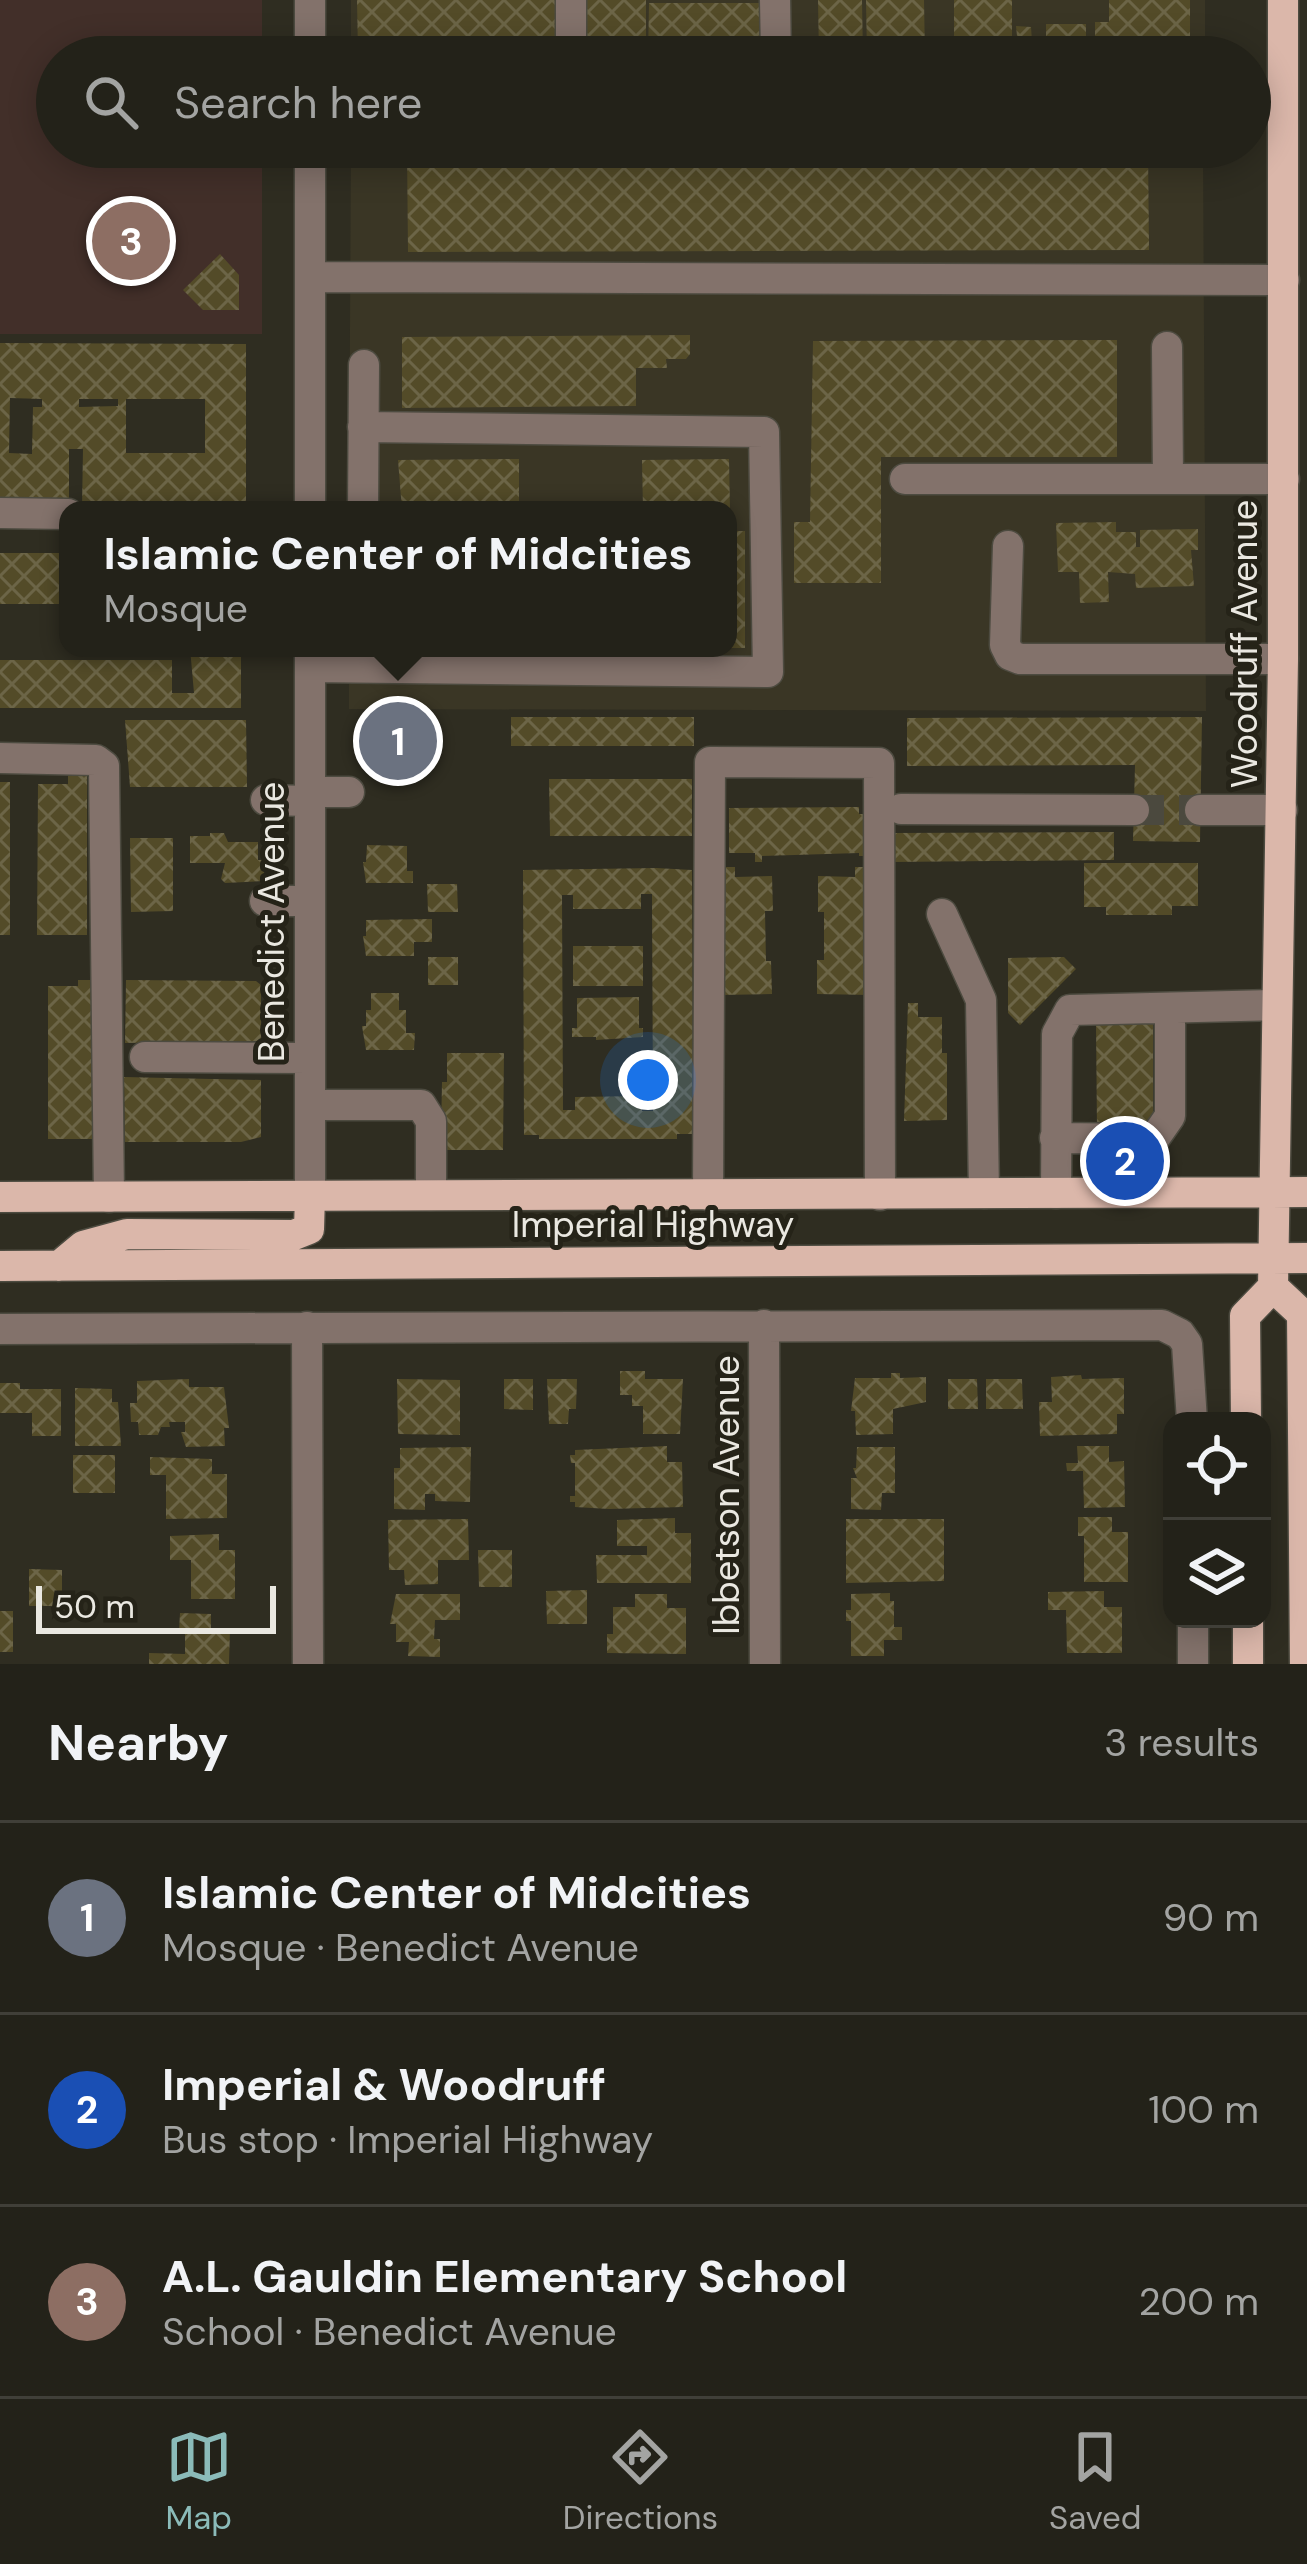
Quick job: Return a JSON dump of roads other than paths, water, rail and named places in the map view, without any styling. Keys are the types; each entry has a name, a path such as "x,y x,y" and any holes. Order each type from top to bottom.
{"main road":[{"name":"Woodruff Avenue","path":"1246,1412 1245,1316 1273,1273 1282,810 1291,647 1284,479 1283,0"},
{"name":"Imperial Highway","path":"0,1197 1307,1192"},
{"path":"59,1266 83,1246 127,1234 294,1235 309,1229 310,1196"},
{"name":"Imperial Highway","path":"0,1266 1273,1273 1307,1258"},
{"path":"1273,1273 1302,1314 1305,1664"},
{"path":"1248,1628 1248,1664"}],"street":[{"path":"310,0 310,36"},
{"path":"571,0 571,36"},
{"path":"775,0 776,36"},
{"path":"310,168 310,501"},
{"path":"310,277 1284,280"},
{"path":"1167,347 1168,478"},
{"path":"363,501 364,365"},
{"path":"310,658 768,672 764,432 363,427"},
{"path":"905,478 1284,479"},
{"path":"0,513 59,514"},
{"path":"1008,546 1005,645 1019,659 1291,647"},
{"name":"Benedict Avenue","path":"310,658 310,1196"},
{"path":"0,758 96,760 104,766 109,1197"},
{"path":"708,1195 710,762 879,763 880,1195"},
{"path":"266,800 349,791"},
{"path":"901,808 1134,810"},
{"path":"1201,810 1282,810"},
{"path":"265,902 310,902"},
{"path":"942,914 981,1000 984,1193"},
{"path":"1055,1193 1057,1034 1070,1010 1277,1005"},
{"path":"1055,1138 1154,1139 1170,1116 1170,1007"},
{"path":"145,1057 310,1058"},
{"path":"310,1105 421,1105 431,1121 431,1195"},
{"name":"Ibbetson Avenue","path":"764,1325 765,1664"},
{"path":"0,1329 1162,1325 1180,1334 1190,1357 1192,1412"},
{"path":"308,1328 308,1664"},
{"path":"1192,1628 1193,1664"}],"tunnel":[{"path":"1134,810 1200,810"}],"place":[{"name":"A.L. Gauldin Elementary School","path":"131,241"},
{"name":"Islamic Center of Midcities","path":"398,741"},
{"name":"Imperial & Woodruff","path":"1125,1161"}]}
